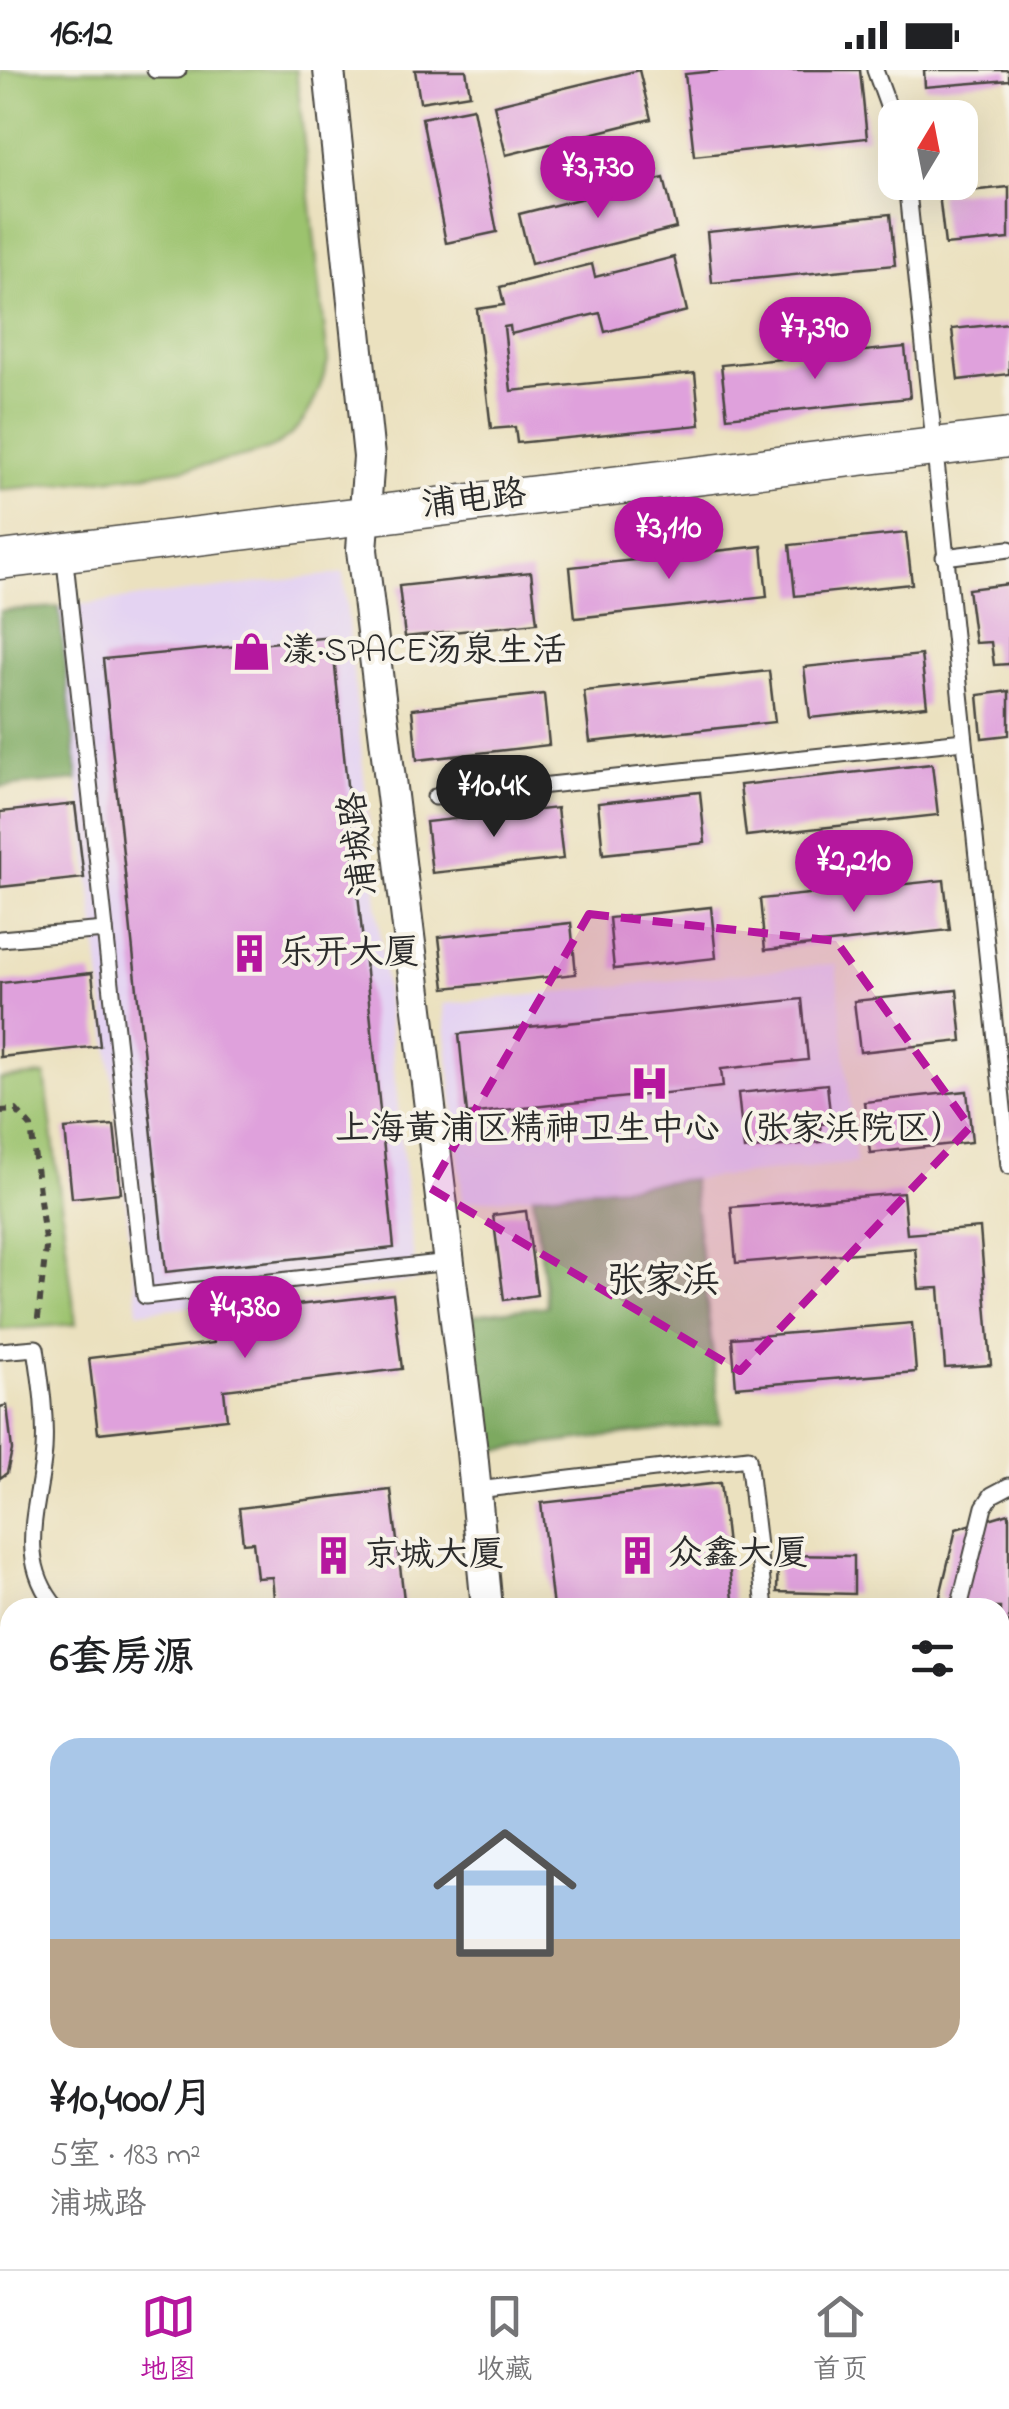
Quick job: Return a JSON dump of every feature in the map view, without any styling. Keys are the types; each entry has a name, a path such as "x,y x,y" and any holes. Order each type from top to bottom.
{"street":[{"name":"浦城路","path":"329,70 369,457 362,550 477,1490 486,1598"},
{"name":"浦电路","path":"0,560 1009,438"}],"lane":[{"path":"155,70 178,70"},
{"path":"874,70 885,100"},
{"path":"909,200 1009,1166"},
{"path":"944,557 1009,549"},
{"path":"64,552 144,1296 449,1262"},
{"path":"435,797 964,741"},
{"path":"0,939 105,930"},
{"path":"0,1351 36,1348 44,1452 31,1512 32,1563 51,1598"},
{"path":"477,1490 748,1458 764,1598"},
{"path":"961,1598 984,1507 992,1494 1009,1486"}],"path":[{"path":"0,1112 16,1110 30,1126 46,1248 36,1348"}],"highlighted area":[{"path":"589,914 836,941 970,1127 740,1371 430,1188"}],"shaded area":[{"name":"乐开大厦","path":"343,573 416,1281 138,1312 59,607"},
{"name":"上海黄浦区精神卫生中心（张家浜院区）","path":"836,964 856,1163 463,1202 443,1004"}],"green space":[{"path":"0,70 296,70 328,361 307,415 283,441 262,451 191,467 0,490"},
{"path":"59,607 78,780 0,787 0,611"},
{"path":"45,1075 76,1324 0,1330 0,1079"},
{"path":"692,1179 721,1423 489,1451 472,1315 547,1306 533,1195"}],"building":[{"path":"415,70 466,70 470,94 420,102"},
{"path":"639,70 651,119 506,155 494,105"},
{"path":"725,70 860,70 867,138 694,156 685,74"},
{"path":"924,70 1009,70 1009,80 925,87"},
{"path":"473,108 497,232 446,243 422,118"},
{"path":"664,178 676,228 531,264 519,214"},
{"path":"1009,187 1009,239 945,245 940,200 978,200 978,190"},
{"path":"890,214 895,265 712,283 707,232"},
{"path":"674,257 687,311 605,332 600,313 511,334 510,326 504,327 511,391 695,373 700,425 517,443 515,427 491,429 477,309 504,305 500,287 592,264 595,277"},
{"path":"1009,323 1009,374 958,380 952,329"},
{"path":"905,347 910,398 727,417 721,365"},
{"path":"906,533 912,584 795,596 790,545"},
{"path":"762,546 767,597 575,618 570,567"},
{"path":"531,572 537,623 405,637 399,586"},
{"path":"1009,584 1009,664 994,665 991,642 975,643 968,589"},
{"name":"乐开大厦","path":"332,637 394,1248 166,1272 103,659"},
{"path":"921,655 927,706 810,718 804,667"},
{"path":"769,671 775,722 590,742 584,691"},
{"path":"1009,691 1009,735 982,738 978,695"},
{"path":"544,694 549,745 417,760 412,709"},
{"path":"932,764 938,815 746,836 740,785"},
{"path":"700,792 705,843 603,854 598,803"},
{"path":"75,804 84,878 0,887 0,812"},
{"path":"557,808 563,859 432,873 426,822"},
{"path":"944,880 950,930 765,950 760,899"},
{"path":"711,907 716,958 614,969 609,918"},
{"path":"571,923 576,974 445,988 439,937"},
{"path":"92,973 100,1046 0,1057 0,983"},
{"path":"957,990 962,1041 860,1052 854,1001"},
{"path":"802,999 808,1060 721,1069 723,1087 467,1114 459,1034"},
{"path":"827,1084 831,1123 820,1124 822,1142 744,1150 738,1093"},
{"path":"967,1091 972,1142 870,1153 864,1102"},
{"path":"114,1125 121,1193 72,1198 65,1129"},
{"path":"903,1193 907,1234 980,1228 991,1365 945,1368 939,1288 919,1289 915,1248 736,1263 731,1207"},
{"path":"526,1211 537,1295 504,1300 493,1215"},
{"path":"393,1294 402,1369 224,1390 227,1419 98,1433 89,1358 214,1343 211,1315"},
{"path":"912,1323 916,1372 736,1387 732,1338"},
{"path":"7,1405 12,1450 7,1473 0,1478 0,1407"},
{"name":"众鑫大厦","path":"720,1483 733,1598 552,1598 541,1503"},
{"name":"京城大厦","path":"391,1490 404,1598 274,1598 272,1577 257,1578 253,1542 243,1543 239,1508"},
{"path":"1009,1513 1009,1598 940,1596 956,1529"},
{"path":"778,1555 854,1556 854,1594 777,1592"}],"place":[{"name":"漾·SPACE汤泉生活","path":"252,652"},
{"name":"乐开大厦","path":"249,954"},
{"name":"上海黄浦区精神卫生中心（张家浜院区）","path":"650,1083"},
{"name":"众鑫大厦","path":"638,1555"},
{"name":"京城大厦","path":"334,1556"}],"district":[{"name":"张家浜","path":"663,1283"}]}
